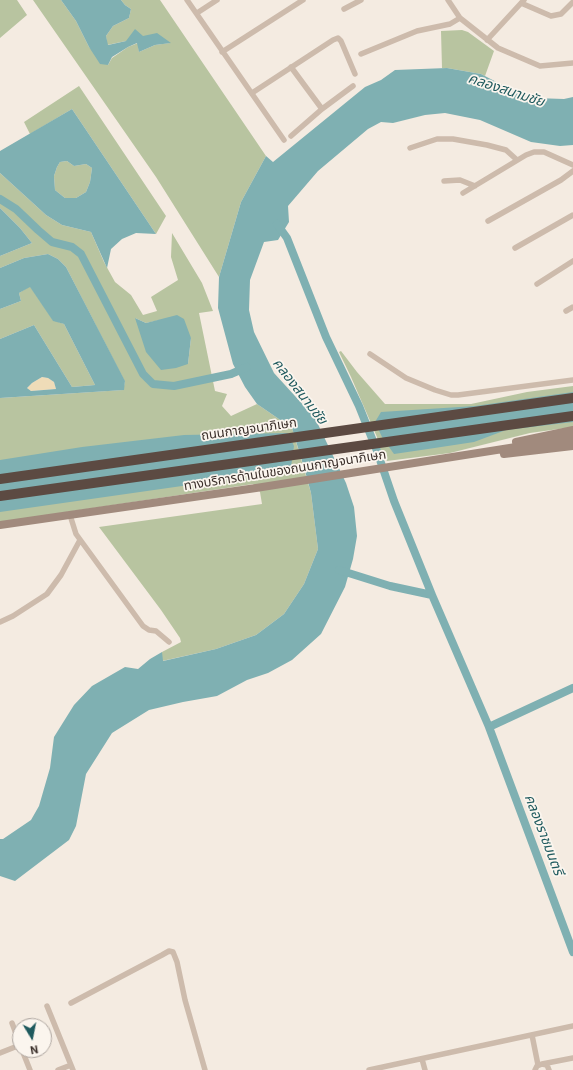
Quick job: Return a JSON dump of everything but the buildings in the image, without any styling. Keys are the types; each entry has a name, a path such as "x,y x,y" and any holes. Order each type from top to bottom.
{"highway":[{"name":"ถนนกาญจนาภิเษก","path":"0,479 573,398"},
{"path":"0,496 573,416"}],"main road":[{"path":"451,457 573,430"},
{"name":"ทางบริการด้านในของถนนกาญจนาภิเษก","path":"0,525 256,488 573,438"},
{"path":"451,457 504,454 573,446"}],"street":[{"path":"187,0 284,140"},
{"path":"197,13 217,0"},
{"path":"222,52 304,0"},
{"path":"344,9 361,0"},
{"path":"448,0 460,18 498,48 540,66 573,63"},
{"path":"487,40 523,2 551,16 561,14 573,2"},
{"path":"361,54 417,31 450,24 460,18"},
{"path":"252,93 338,38 341,41 355,74"},
{"path":"291,67 322,109"},
{"path":"291,136 322,109 353,86"},
{"path":"410,148 437,139 453,139 506,150 518,160"},
{"path":"463,193 534,152 544,152 573,165"},
{"path":"488,221 561,180 573,171"},
{"path":"444,181 460,180 475,186"},
{"path":"515,248 573,215"},
{"path":"537,284 573,262"},
{"path":"566,311 573,307"},
{"path":"370,354 406,378 451,395 573,380"},
{"path":"70,515 74,531 143,626 149,630 156,631 169,642"},
{"path":"0,622 13,616 46,594 61,575 80,540"},
{"path":"71,1003 168,951 173,952 177,962 185,1000 205,1070"},
{"path":"47,1006 72,1067 58,1070"},
{"path":"369,1070 573,1026"},
{"path":"532,1035 539,1066"},
{"path":"0,1053 12,1048"},
{"path":"25,1058 30,1070"},
{"path":"539,1066 573,1058"},
{"path":"422,1059 425,1070"},
{"path":"539,1066 547,1065 549,1070"}],"green space":[{"path":"0,0 17,0 27,15 0,38"},
{"path":"33,0 61,0 76,21 89,47 108,65 112,58 128,47 138,43 139,52 155,45 170,43 126,41 107,45 106,36 113,26 129,18 131,9 121,0 160,0 266,156 241,202 219,277 156,177"},
{"path":"462,30 468,32 494,51 485,76 481,74 442,68 441,31"},
{"path":"79,86 166,216 156,234 72,109 30,134 24,122"},
{"path":"67,161 74,166 86,164 92,168 90,182 86,192 76,198 65,198 55,190 54,176 57,167 60,162"},
{"path":"0,173 46,215 62,225 91,232 104,262 115,282 131,295 143,315 157,311 151,297 178,280 171,257 172,233 202,283 213,311 199,313 215,391 227,394 222,406 231,416 257,404 292,428 311,493 318,549 304,584 284,614 256,635 216,649 162,661 162,652 181,642 180,638 99,527 262,504 260,492 253,484 0,522 0,398 123,390 125,382 66,267 58,259 48,254 24,258 0,268 0,256 32,243 20,228 0,208","holes":["135,318 146,323 160,320 191,338 188,364"]},
{"path":"30,286 53,320 64,324 95,385 72,387 34,325 0,339 0,309 21,301 19,293"},
{"path":"341,351 385,404 471,404 527,392 573,386 573,427 530,433 450,453 387,461 379,448 377,437 339,352"}],"sand":[{"path":"42,377 48,378 54,382 56,389 31,391 27,388 32,383"}],"water":[{"path":"61,0 121,0 131,9 129,18 113,26 106,36 108,45 126,41 135,29 143,36 157,33 171,43 155,45 139,52 137,43 112,57 108,65 100,64 89,47 76,21"},
{"name":"คลองสนามชัย","path":"447,68 481,74 508,88 535,98 564,99 573,97 573,145 560,146 531,142 480,120 445,113 425,115 393,123 381,122 368,129 318,171 288,206 289,222 278,240 264,242 250,280 249,310 254,332 274,373 315,418 346,483 354,507 357,536 353,559 345,587 321,634 292,660 268,673 247,680 217,696 149,710 112,733 86,774 76,826 69,840 15,881 0,876 0,839 3,839 31,820 39,806 50,768 54,737 74,705 92,686 125,667 138,669 150,659 162,652 163,661 216,649 256,635 284,614 304,584 318,549 311,493 305,471 292,428 257,404 245,387 233,364 218,308 219,277 241,202 266,156 273,162 365,87 381,80 395,70"},
{"path":"72,109 156,234 136,233 122,239 111,249 107,268 91,232 62,225 46,215 0,173 0,151","holes":["67,161 74,166 86,164 92,168 90,182 86,192 76,198 65,198 55,190 54,176 60,162"]},
{"path":"0,208 20,228 32,243 0,256"},
{"path":"48,254 58,259 66,267 125,381 124,390 0,398 0,339 34,325 72,387 95,385 64,324 53,321 30,287 19,293 21,301 0,309 0,268 24,258","holes":["42,377 48,378 54,382 56,389 31,391 27,388"]},
{"path":"177,315 184,319 191,338 188,364 176,368 161,370 146,352 135,318 146,323"},
{"path":"573,392 573,422 506,430 474,442 428,449 394,454 382,437 375,422 381,412 475,406"},
{"path":"288,433 294,446 291,467 196,484 0,512 0,460 82,447 184,435"}],"waterway":[{"path":"0,199 16,209 52,242 72,247 81,254 143,374 153,384 174,386 231,374 247,367"},
{"path":"277,224 287,238 326,337 359,406 377,451 394,501 432,595"},
{"path":"339,570 390,586 432,595 489,727 573,688"},
{"name":"คลองราชมนตรี","path":"489,727 573,952"}]}
